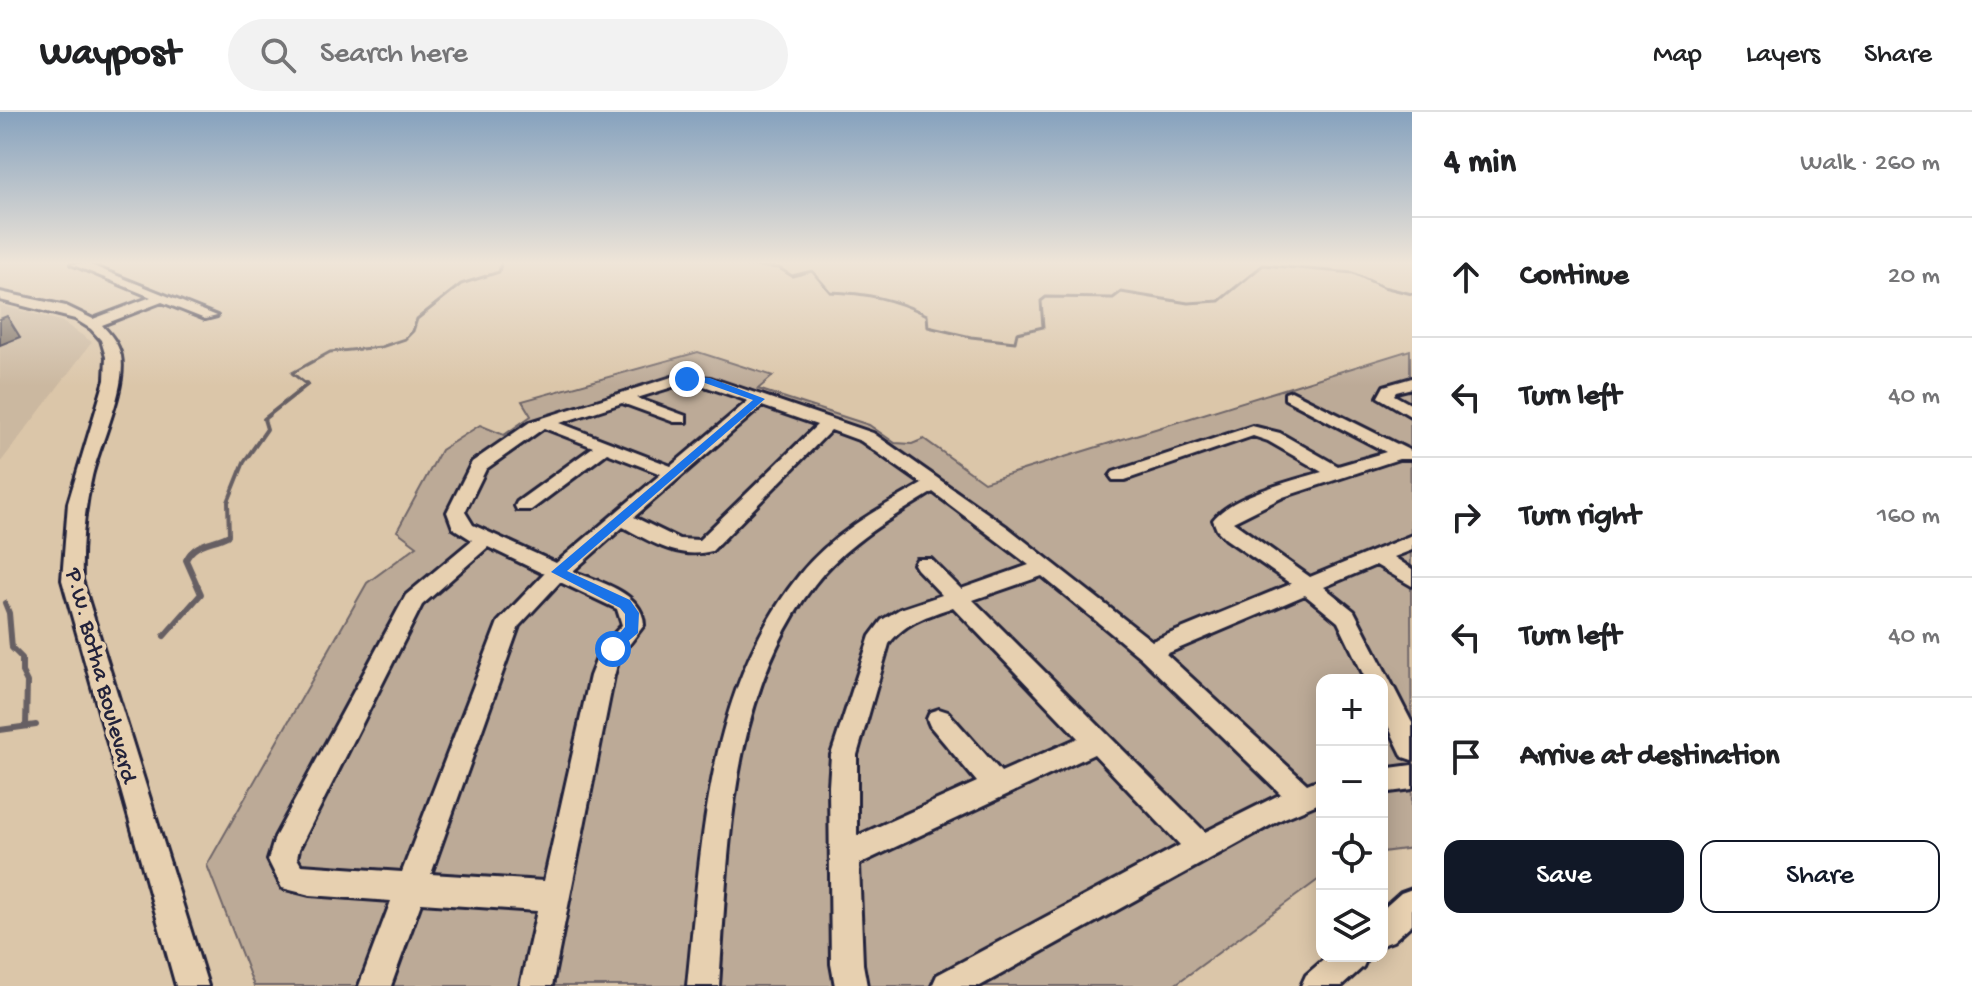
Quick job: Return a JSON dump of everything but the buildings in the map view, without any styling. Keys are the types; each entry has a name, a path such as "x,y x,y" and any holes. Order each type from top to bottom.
{"street":[{"path":"35,305 94,323 142,305"},
{"path":"182,305 210,316"},
{"name":"P.W. Botha Boulevard","path":"94,323 112,344 115,366 72,521 72,580 192,986"},
{"path":"536,986 602,676 608,657 632,629 634,621 625,604 466,529 456,518 478,466 521,432 620,397 687,379 706,381 867,437 1046,567 1312,793 1202,848 948,986"},
{"path":"1412,383 1389,389 1386,397 1412,412"},
{"path":"1291,396 1406,456"},
{"path":"620,397 680,419"},
{"path":"375,986 509,622 558,572 760,399"},
{"path":"543,422 674,473"},
{"path":"621,518 687,549 705,546 830,422"},
{"path":"1119,476 1252,431 1274,437 1339,474"},
{"path":"524,506 606,446"},
{"path":"1375,674 1346,617 1307,585 1233,534 1224,526 1223,520 1226,515 1257,501 1406,456"},
{"path":"703,986 730,742 749,675 776,621 805,580 835,546 895,502 934,484"},
{"path":"486,538 426,587 407,610 285,847 282,860 292,878 555,897"},
{"path":"1149,652 1412,542"},
{"path":"1377,556 1412,579"},
{"path":"924,564 1202,848"},
{"path":"851,986 847,964 842,786 844,755 878,642 898,621 1046,567"},
{"path":"1388,700 1412,749"},
{"path":"939,719 997,786"},
{"path":"844,856 1097,741"},
{"path":"1388,780 1412,777"},
{"path":"1388,925 1412,904"},
{"path":"1317,986 1345,962"}],"shaded area":[{"path":"0,305 61,321 92,342 0,463"},
{"path":"1410,350 1412,848 1388,851 1388,674 1316,674 1316,881 1173,986 254,986 207,865 367,583 417,546 397,531 441,450 480,425 504,435 531,416 522,401 698,352 773,376 758,389 869,425 895,443 912,444 924,439 984,482"}],"waterway":[{"path":"307,385 292,373 330,352 381,347 405,339 413,331 417,319 435,305"},
{"path":"902,305 927,315 928,327 971,337 1015,342 1017,333 1043,327 1041,305"},
{"path":"224,538 229,535 228,502 244,462 267,429 264,419 307,385"},
{"path":"164,636 201,594 186,560 199,547 227,536"},
{"path":"5,603 9,613 12,648 22,658 22,672 27,682 26,726"},
{"path":"0,730 36,725"}],"route":[{"path":"613,649 632,629 632,613 625,604 558,572 760,399 706,381 687,379"}]}
